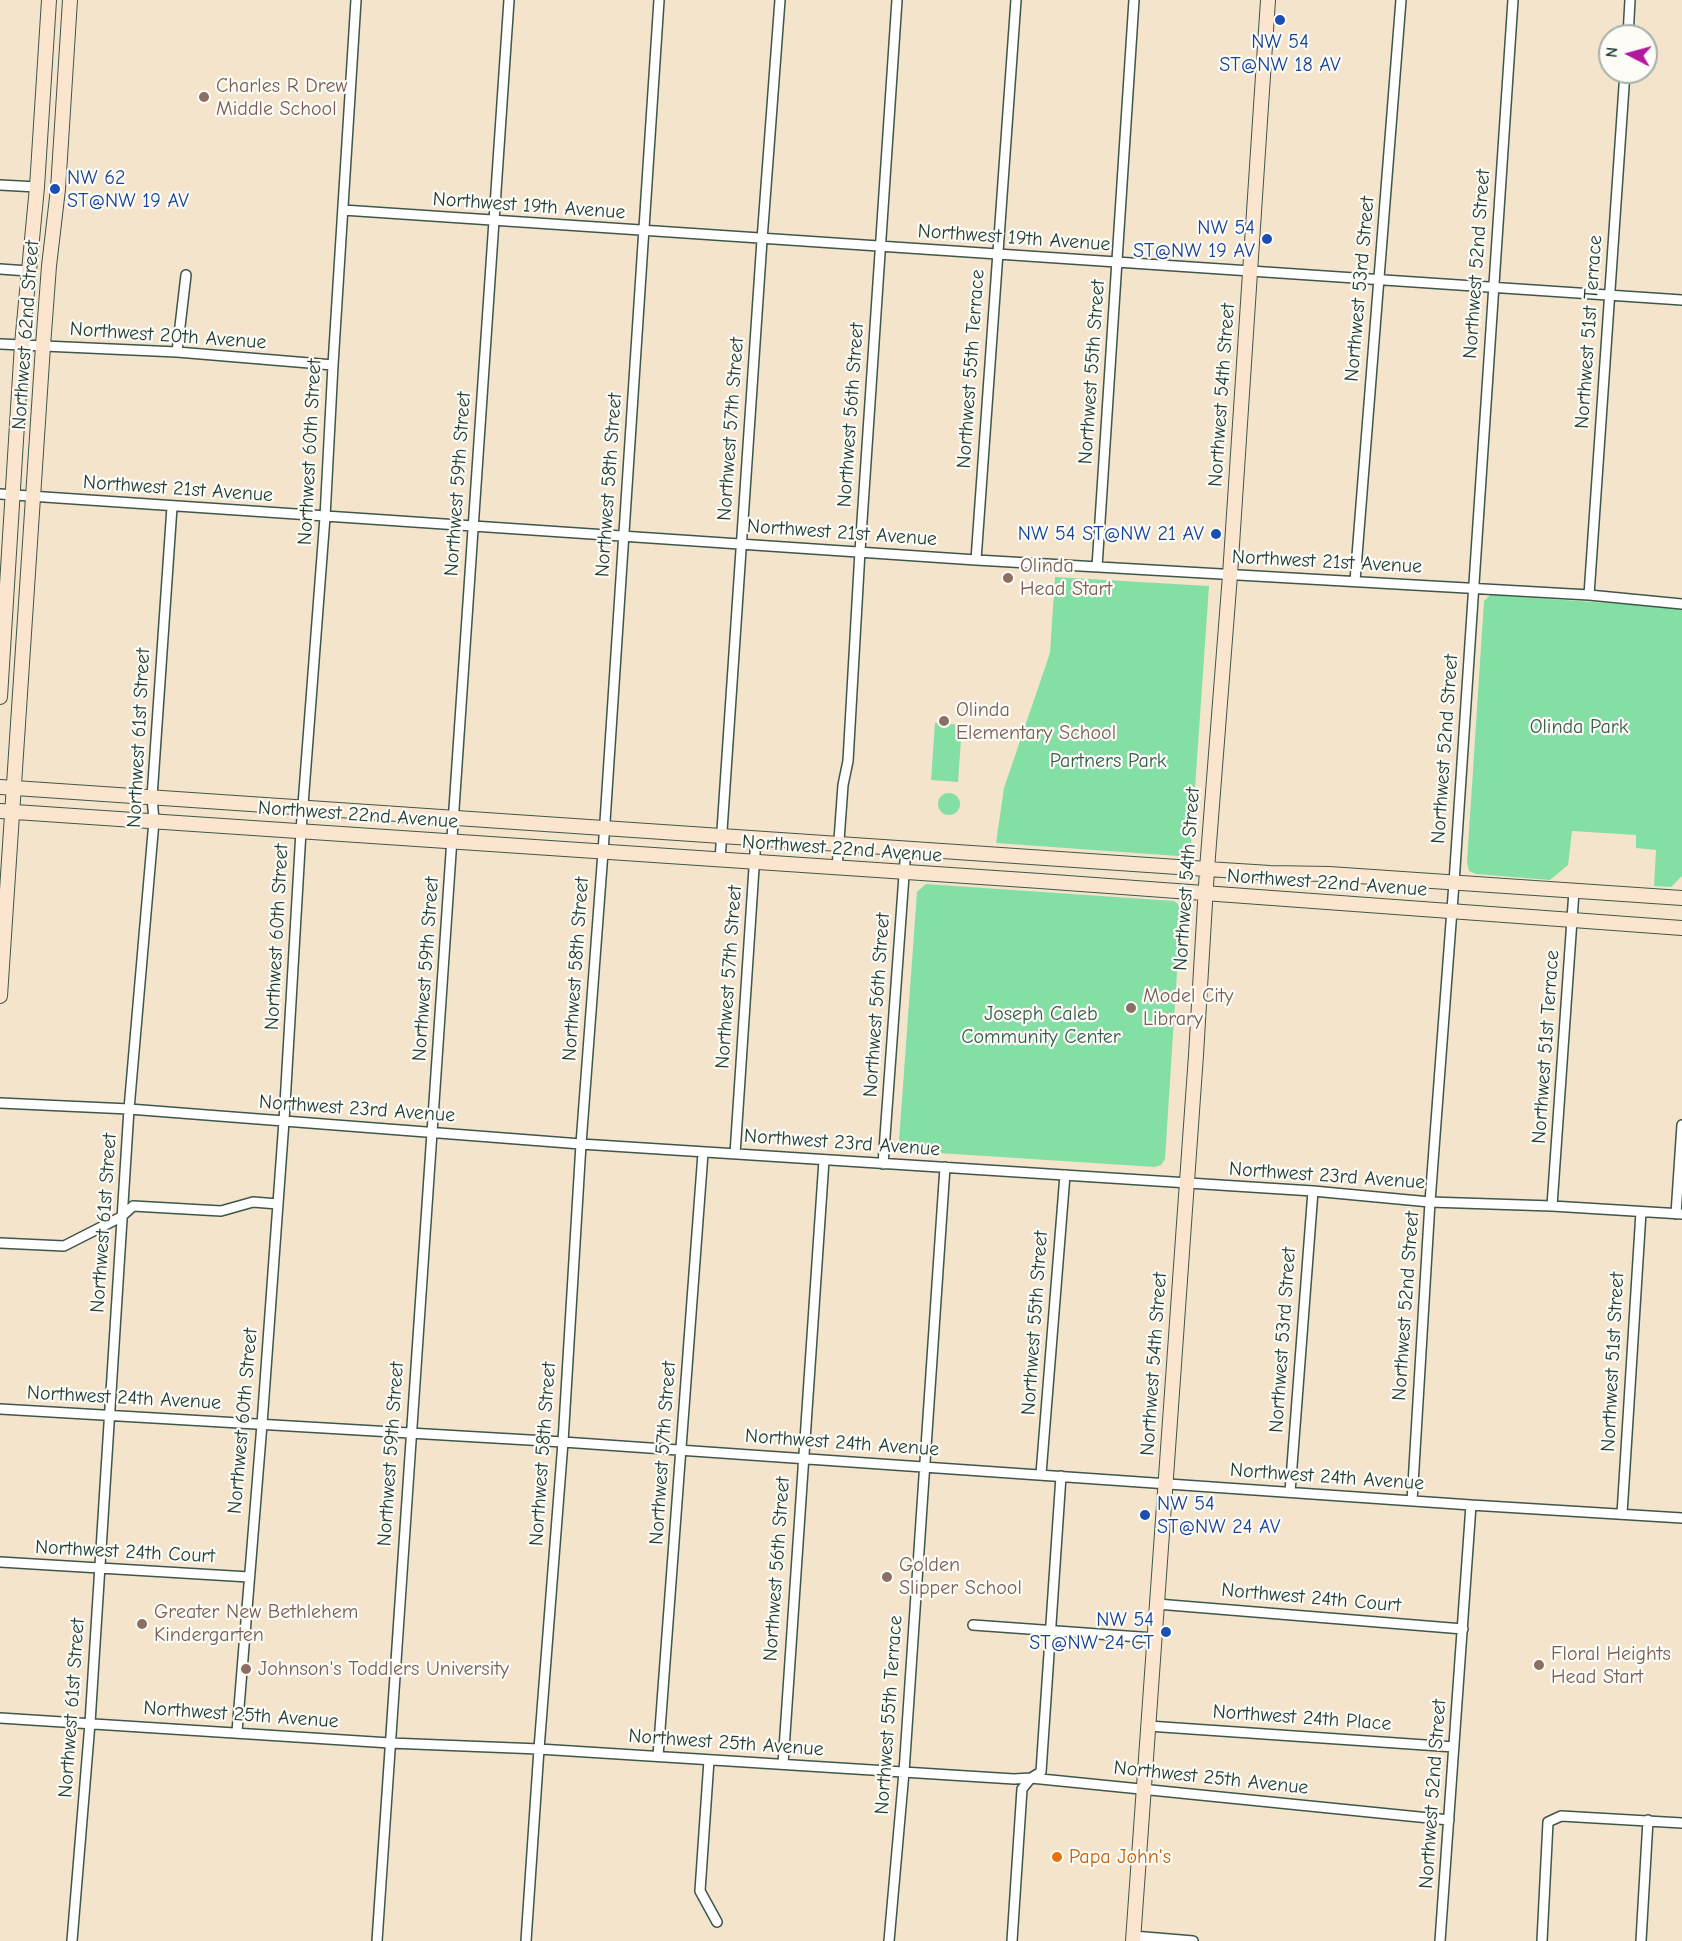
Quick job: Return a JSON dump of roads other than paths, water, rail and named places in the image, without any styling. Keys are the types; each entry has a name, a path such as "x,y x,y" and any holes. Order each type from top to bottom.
{"main road":[{"name":"Northwest 62nd Street","path":"0,697 6,495 36,187 49,0"},
{"name":"Northwest 62nd Street","path":"0,996 7,787 33,496 49,267 58,189 70,0"},
{"name":"Northwest 54th Street","path":"1133,1939 1207,869 1230,575 1268,0"},
{"name":"Northwest 22nd Avenue","path":"7,787 1207,869 1329,874 1682,898"},
{"name":"Northwest 22nd Avenue","path":"6,812 904,872 1682,928"}],"street":[{"name":"Northwest 60th Street","path":"237,1732 284,1121 302,807 325,517 356,0"},
{"name":"Northwest 59th Street","path":"376,1941 509,0"},
{"name":"Northwest 58th Street","path":"526,1941 563,1442 581,1144 603,852 659,0"},
{"name":"Northwest 57th Street","path":"720,860 780,0"},
{"name":"Northwest 56th Street","path":"837,868 843,785 848,761 897,0"},
{"name":"Northwest 55th Terrace","path":"976,560 1016,0"},
{"name":"Northwest 55th Street","path":"1097,567 1134,0"},
{"name":"Northwest 53rd Street","path":"1355,581 1401,0"},
{"name":"Northwest 52nd Street","path":"1412,1501 1430,1202 1452,912 1513,0"},
{"path":"1629,24 1630,0"},
{"name":"Northwest 51st Terrace","path":"1588,595 1624,84"},
{"path":"0,185 36,187"},
{"name":"Northwest 19th Avenue","path":"343,210 762,240 1682,300"},
{"path":"0,269 28,271"},
{"path":"177,352 186,275"},
{"name":"Northwest 20th Avenue","path":"0,344 177,352 333,365"},
{"name":"Northwest 21st Avenue","path":"6,495 976,560 1588,595 1682,604"},
{"name":"Northwest 61st Street","path":"72,1941 90,1723 121,1217 154,821 152,797 172,507"},
{"name":"Northwest 57th Street","path":"735,1154 756,838"},
{"name":"Northwest 56th Street","path":"883,1164 906,848"},
{"name":"Northwest 51st Terrace","path":"1552,1206 1574,891"},
{"name":"Northwest 23rd Avenue","path":"0,1103 129,1109 703,1153 1313,1191 1430,1202 1552,1206 1679,1214"},
{"path":"1679,1214 1682,1125"},
{"name":"Northwest 57th Street","path":"658,1756 703,1153"},
{"name":"Northwest 56th Street","path":"783,1764 824,1160"},
{"name":"Northwest 55th Terrace","path":"889,1941 904,1772 945,1167"},
{"name":"Northwest 55th Street","path":"1041,1474 1065,1175"},
{"name":"Northwest 53rd Street","path":"1290,1492 1313,1191"},
{"path":"0,1242 64,1246 121,1217 133,1206 221,1211 253,1202 278,1204"},
{"name":"Northwest 51st Street","path":"1622,1514 1641,1212"},
{"name":"Northwest 24th Avenue","path":"0,1409 563,1442 1682,1518"},
{"path":"1012,1941 1022,1790 1031,1778 1041,1772 1061,1476"},
{"name":"Northwest 52nd Street","path":"1440,1941 1471,1505"},
{"name":"Northwest 24th Court","path":"0,1562 249,1577"},
{"name":"Northwest 24th Court","path":"1157,1604 1463,1629"},
{"path":"973,1625 1154,1638"},
{"name":"Northwest 25th Avenue","path":"0,1718 390,1743 539,1749 1031,1778 1449,1820"},
{"name":"Northwest 24th Place","path":"1148,1726 1454,1747"},
{"path":"710,1760 700,1891 717,1922"},
{"path":"1542,1941 1548,1822 1561,1816 1682,1823"},
{"path":"1641,1941 1647,1820"},
{"path":"1133,1939 1193,1941"}],"place":[{"name":"NW 54 ST@NW 18 AV","path":"1280,20"},
{"name":"Charles R Drew Middle School","path":"204,97"},
{"name":"NW 62 ST@NW 19 AV","path":"55,189"},
{"name":"NW 54 ST@NW 19 AV","path":"1267,239"},
{"name":"NW 54 ST@NW 21 AV","path":"1216,534"},
{"name":"Olinda Head Start","path":"1008,578"},
{"name":"Olinda Elementary School","path":"944,721"},
{"name":"Model City Library","path":"1131,1008"},
{"name":"NW 54 ST@NW 24 AV","path":"1145,1515"},
{"name":"Golden Slipper School","path":"887,1577"},
{"name":"Greater New Bethlehem Kindergarten","path":"142,1624"},
{"name":"NW 54 ST@NW 24 CT","path":"1166,1632"},
{"name":"Floral Heights Head Start","path":"1539,1665"},
{"name":"Johnson's Toddlers University","path":"246,1669"},
{"name":"Papa John's","path":"1057,1857"}],"park label":[{"name":"Olinda Park","path":"1579,727"},
{"name":"Partners Park","path":"1108,761"},
{"name":"Joseph Caleb Community Center","path":"1041,1026"}]}
